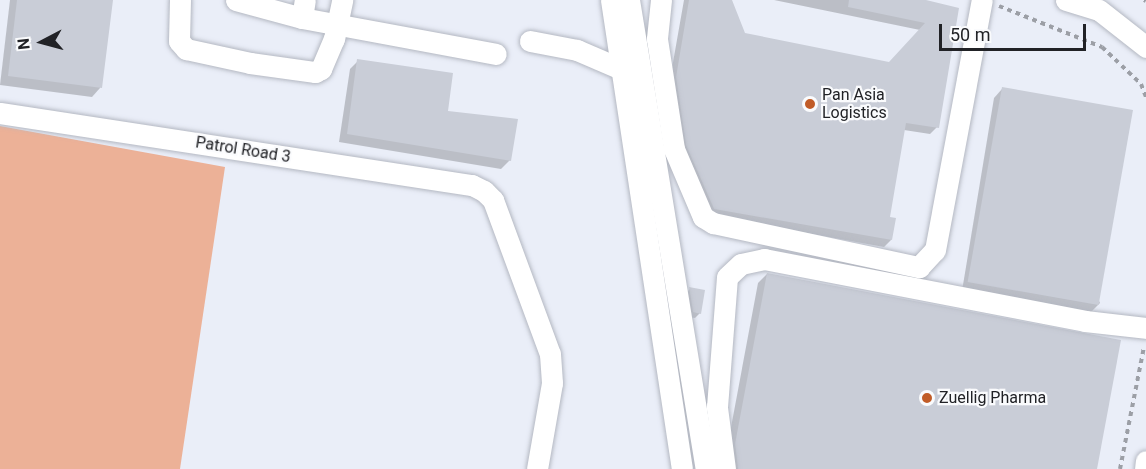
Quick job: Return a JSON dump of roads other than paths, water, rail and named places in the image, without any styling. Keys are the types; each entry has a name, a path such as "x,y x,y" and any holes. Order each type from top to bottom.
{"street":[{"path":"180,0 179,41 182,46 250,63 318,71 338,25 342,0"},
{"path":"236,0 304,9 338,25 496,54"},
{"path":"610,0 682,469"},
{"path":"629,0 706,469"},
{"path":"661,0 657,39 674,149 703,217 713,223 919,267 935,250 988,2"},
{"path":"1066,0 1099,10 1146,47"},
{"path":"530,41 577,50 621,69"},
{"name":"Patrol Road 3","path":"0,113 472,185 484,190 493,200 550,354 552,383 537,469"},
{"path":"725,469 717,407 726,277 741,264 764,260 1085,321 1146,328"},
{"path":"1145,469 1146,461"}],"place":[{"name":"Pan Asia Logistics","path":"810,104"},
{"name":"Zuellig Pharma","path":"927,398"}]}
